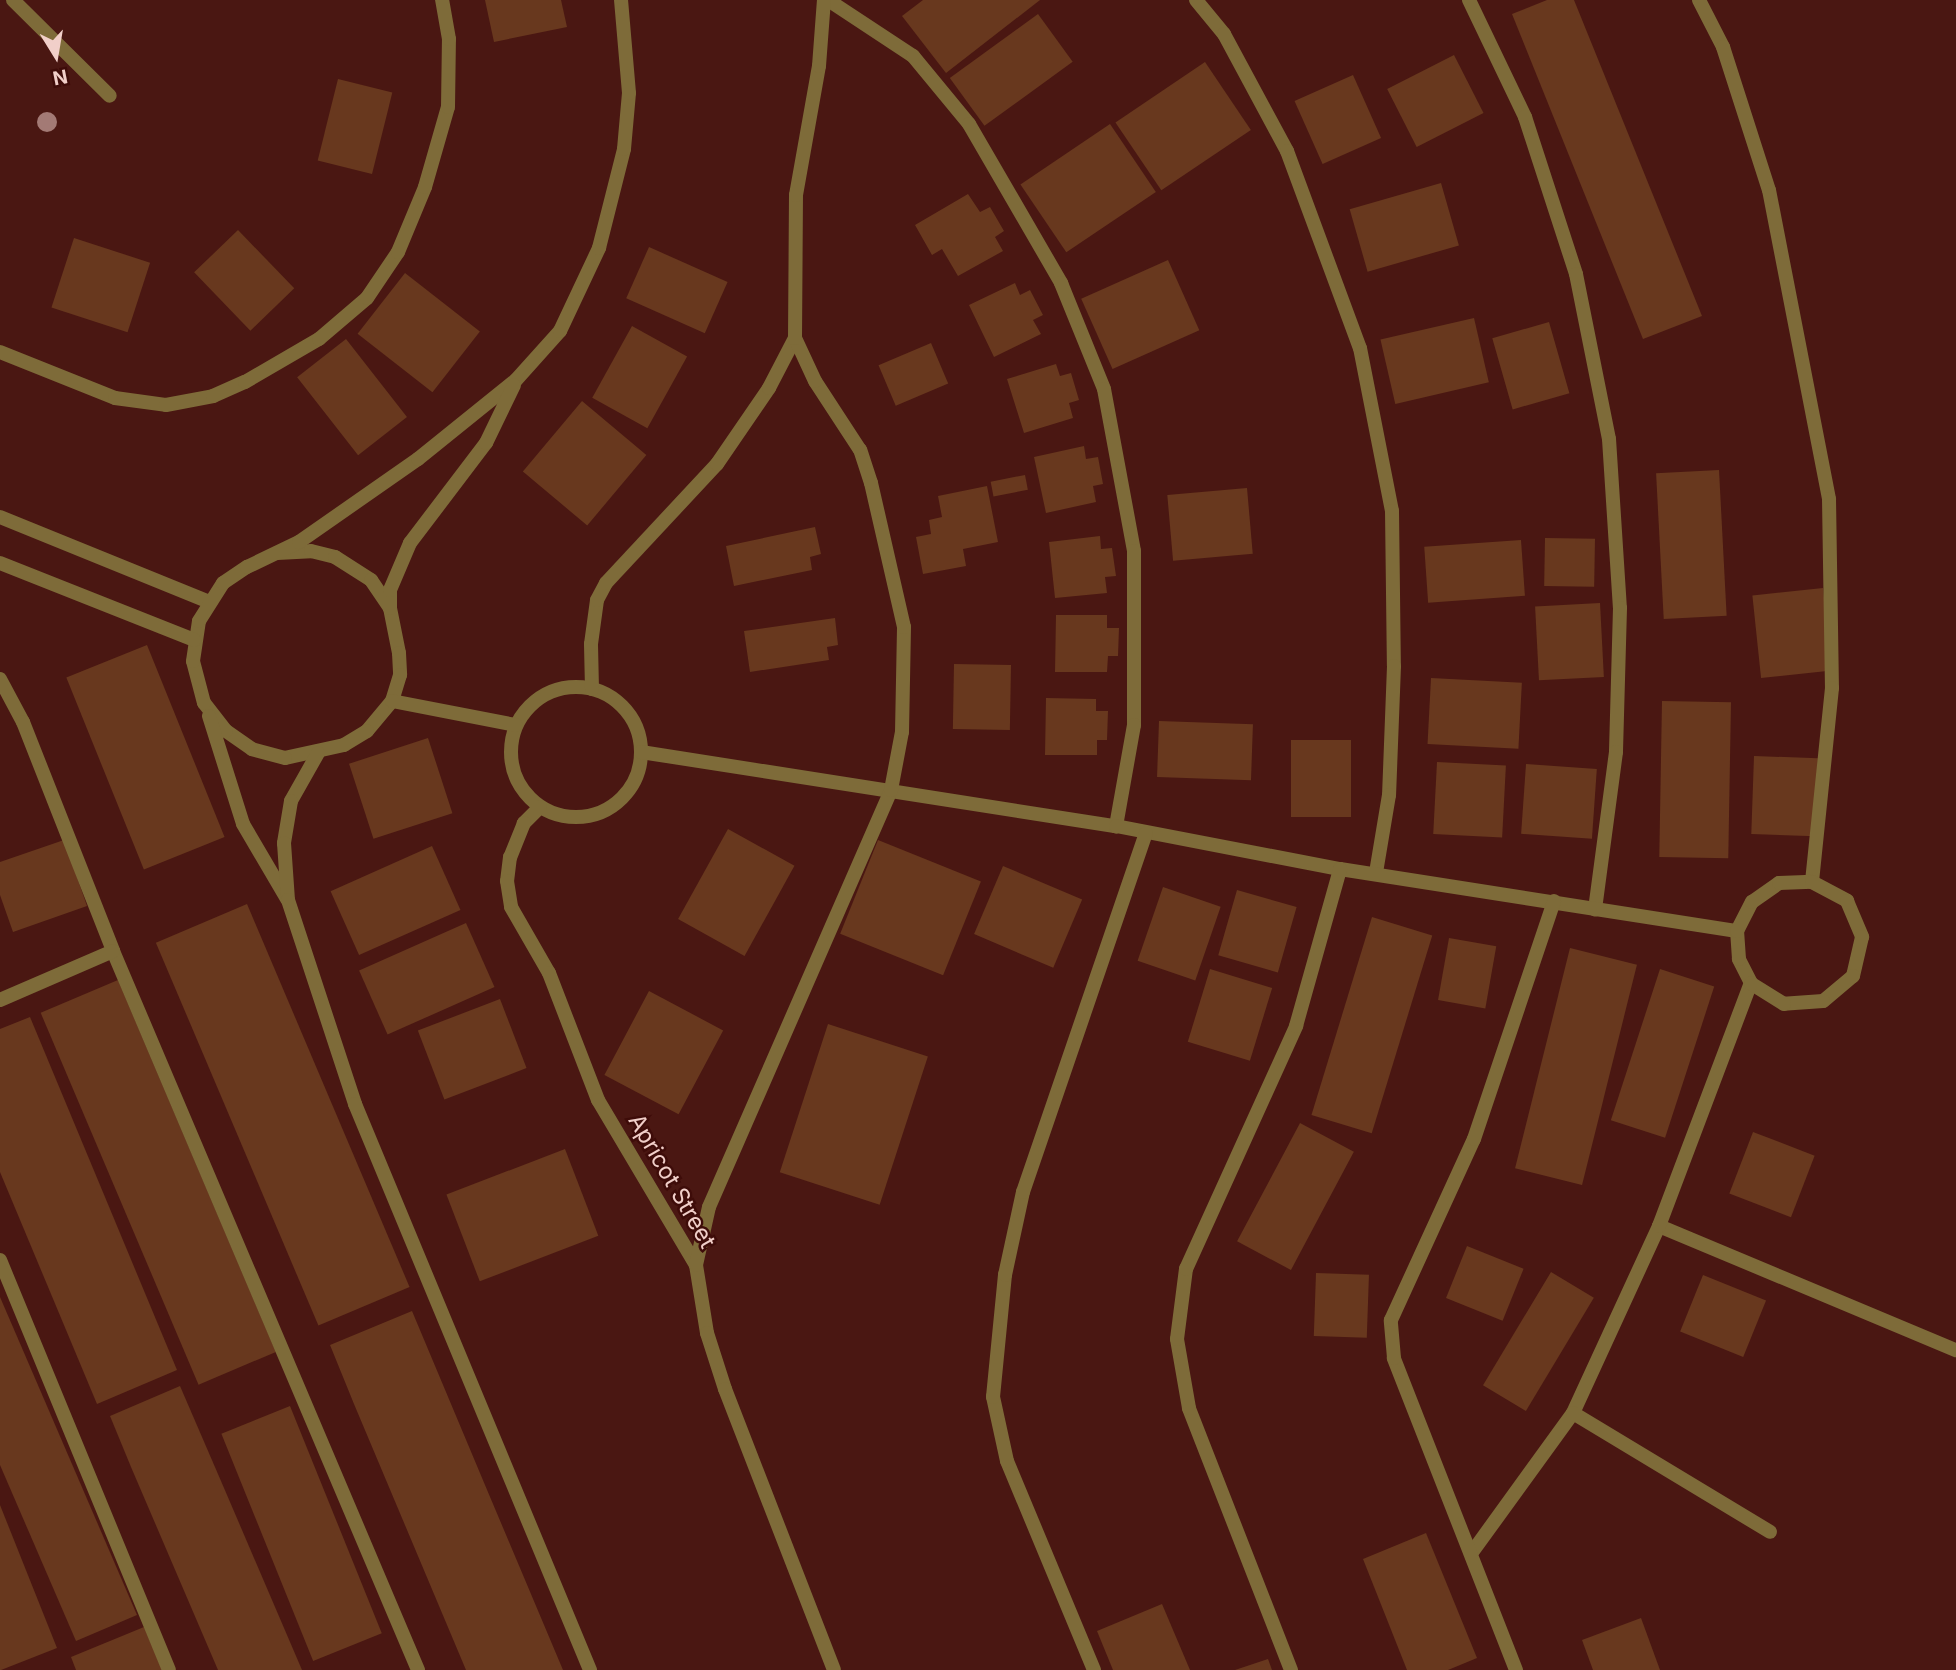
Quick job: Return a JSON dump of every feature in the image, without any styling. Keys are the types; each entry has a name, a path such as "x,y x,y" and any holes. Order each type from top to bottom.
{"street":[{"path":"13,0 110,96"},
{"path":"0,352 115,398 166,405 213,396 245,382 319,339 367,298 398,253 425,187 449,107 449,39 442,0"},
{"path":"590,1670 355,1104 288,900 243,824 193,660 194,640 209,602 223,583 277,553 387,481 516,380 559,331 599,248 624,149 629,93 621,0"},
{"path":"696,1265 709,1206 891,790 905,698 900,604 860,450 815,381 795,338 796,195 819,66 826,0 913,56 969,124 1061,283 1104,388 1134,551 1134,724 1116,826"},
{"path":"1196,0 1224,34 1287,151 1360,348 1392,511 1394,666 1389,795 1376,873"},
{"path":"1469,0 1525,117 1576,274 1609,439 1620,608 1616,752 1595,910"},
{"path":"1699,0 1723,47 1769,190 1829,499 1832,688 1812,882"},
{"path":"592,689 593,616 601,592 717,464 746,424 795,338"},
{"path":"204,703 226,731 252,749 285,758 318,753 367,731 392,701 400,675 399,653 390,608 390,590 410,543 486,443 516,380"},
{"path":"0,517 209,602"},
{"path":"277,553 311,551 335,557 371,580 390,608"},
{"path":"0,563 194,640"},
{"path":"0,679 23,722 113,951 418,1670"},
{"path":"562,688 592,689 624,709 635,724 641,752 633,785 608,810 574,818 540,807 518,785 509,756 516,725 534,701 562,688"},
{"path":"392,701 516,725"},
{"path":"641,752 1116,826 1340,869 1737,931"},
{"path":"288,900 286,823 297,788 318,753"},
{"name":"Apricot Street","path":"540,807 524,823 510,857 511,907 549,973 598,1100 696,1265 707,1333 725,1389 834,1670"},
{"path":"1094,1670 1012,1474 993,1397 1005,1275 1023,1192 1146,833"},
{"path":"1292,1670 1189,1408 1177,1339 1186,1269 1296,1026 1340,869"},
{"path":"1812,882 1847,901 1862,937 1853,976 1823,1001 1784,1004 1751,983 1739,959 1737,931 1752,902 1779,883 1812,882"},
{"path":"1516,1670 1473,1551 1394,1358 1391,1320 1474,1139 1554,901"},
{"path":"0,1000 113,951"},
{"path":"1473,1551 1573,1413 1659,1226 1751,983"},
{"path":"1659,1226 1956,1350"},
{"path":"0,1260 169,1670"},
{"path":"1573,1413 1770,1532"}],"building":[{"path":"485,0 561,0 567,27 494,42"},
{"path":"923,0 1040,0 946,73 902,16"},
{"path":"1547,0 1574,0 1702,316 1643,339 1512,14"},
{"path":"1038,14 1073,62 984,126 950,78"},
{"path":"1454,55 1484,113 1417,147 1387,89"},
{"path":"1205,62 1251,130 1161,190 1115,122"},
{"path":"1353,75 1381,138 1323,164 1295,101"},
{"path":"338,79 392,93 372,174 318,161"},
{"path":"1110,124 1156,192 1066,252 1020,184"},
{"path":"1441,183 1459,245 1368,272 1350,209"},
{"path":"968,194 980,212 990,207 1004,231 995,237 1003,251 958,276 942,249 932,255 915,225"},
{"path":"238,230 294,288 250,331 194,272"},
{"path":"74,238 150,263 128,332 51,307"},
{"path":"649,247 728,282 705,333 626,298"},
{"path":"1168,260 1199,330 1113,369 1081,299"},
{"path":"405,273 480,331 432,392 358,334"},
{"path":"1015,283 1020,295 1030,290 1043,315 1033,320 1041,334 994,357 969,305"},
{"path":"1474,318 1489,382 1395,404 1380,340"},
{"path":"1549,322 1569,393 1513,409 1492,338"},
{"path":"632,326 687,357 647,428 592,398"},
{"path":"346,339 407,417 358,455 297,377"},
{"path":"931,343 948,384 896,406 879,365"},
{"path":"1056,364 1060,376 1071,373 1079,400 1069,403 1073,418 1024,433 1007,379"},
{"path":"582,401 646,455 587,525 523,471"},
{"path":"1084,446 1086,459 1098,457 1103,484 1093,486 1096,502 1046,513 1034,457"},
{"path":"1719,470 1727,616 1664,619 1656,473"},
{"path":"1025,475 1028,490 994,496 991,482"},
{"path":"987,486 998,542 963,549 966,566 923,574 916,537 931,534 929,520 942,517 938,496"},
{"path":"1247,488 1253,554 1173,561 1167,495"},
{"path":"815,527 821,554 810,557 812,570 734,586 726,546"},
{"path":"1100,536 1101,549 1112,548 1116,576 1105,577 1107,593 1055,598 1049,542"},
{"path":"1545,538 1595,539 1594,587 1544,586"},
{"path":"1521,540 1525,596 1428,603 1424,547"},
{"path":"1823,588 1832,671 1761,678 1752,595"},
{"path":"1600,603 1604,677 1539,680 1535,606"},
{"path":"1056,615 1107,615 1107,628 1119,628 1118,656 1108,656 1107,672 1055,672"},
{"path":"835,618 838,645 827,647 829,660 750,672 744,631"},
{"path":"147,645 225,837 144,870 66,678"},
{"path":"954,664 1011,665 1010,730 953,729"},
{"path":"1431,678 1522,683 1518,749 1428,744"},
{"path":"1046,698 1096,699 1096,711 1108,711 1107,740 1097,740 1097,755 1045,755"},
{"path":"1662,701 1731,702 1728,858 1659,857"},
{"path":"1159,721 1253,724 1251,780 1157,777"},
{"path":"428,738 452,813 373,839 349,764"},
{"path":"1291,740 1351,740 1351,817 1291,817"},
{"path":"1754,756 1818,758 1815,836 1751,834"},
{"path":"1437,762 1506,766 1502,838 1433,834"},
{"path":"1526,764 1597,769 1592,839 1521,834"},
{"path":"728,829 794,866 745,956 678,919"},
{"path":"64,840 87,906 13,932 0,895 0,862"},
{"path":"878,840 981,882 943,975 840,934"},
{"path":"432,846 460,910 359,955 331,891"},
{"path":"1003,866 1082,900 1053,968 974,934"},
{"path":"1163,887 1221,907 1195,981 1138,961"},
{"path":"1237,890 1297,907 1278,972 1218,955"},
{"path":"247,904 410,1287 318,1326 156,943"},
{"path":"1372,917 1432,935 1372,1133 1311,1115"},
{"path":"466,923 494,987 388,1035 359,971"},
{"path":"1449,938 1496,946 1485,1008 1438,1000"},
{"path":"1570,948 1637,965 1582,1185 1515,1168"},
{"path":"1210,969 1272,988 1250,1061 1188,1042"},
{"path":"1660,969 1714,987 1665,1138 1611,1120"},
{"path":"118,980 276,1352 199,1385 41,1013"},
{"path":"649,991 723,1030 679,1114 604,1075"},
{"path":"500,999 527,1068 444,1100 418,1031"},
{"path":"30,1017 177,1370 97,1404 0,1172 0,1029"},
{"path":"828,1024 928,1056 880,1205 780,1172"},
{"path":"1300,1123 1354,1152 1291,1270 1237,1241"},
{"path":"1753,1132 1815,1156 1791,1217 1729,1194"},
{"path":"565,1149 598,1236 480,1281 446,1195"},
{"path":"1467,1246 1524,1269 1503,1321 1446,1298"},
{"path":"1551,1272 1594,1298 1526,1411 1483,1385"},
{"path":"1316,1273 1369,1275 1367,1338 1314,1336"},
{"path":"1703,1275 1766,1300 1743,1357 1680,1332"},
{"path":"0,1297 137,1615 76,1641 0,1465"},
{"path":"412,1311 563,1670 466,1670 354,1404 330,1345"},
{"path":"180,1386 302,1670 218,1670 110,1416"},
{"path":"290,1406 382,1633 313,1661 221,1434"},
{"path":"0,1505 57,1648 1,1670 0,1670"},
{"path":"1426,1533 1477,1658 1448,1670 1407,1670 1363,1559"},
{"path":"1162,1604 1190,1670 1113,1670 1097,1631"},
{"path":"1641,1618 1660,1670 1593,1670 1582,1640"},
{"path":"144,1627 162,1670 76,1670 71,1657"},
{"path":"1268,1659 1272,1670 1235,1670"}]}
